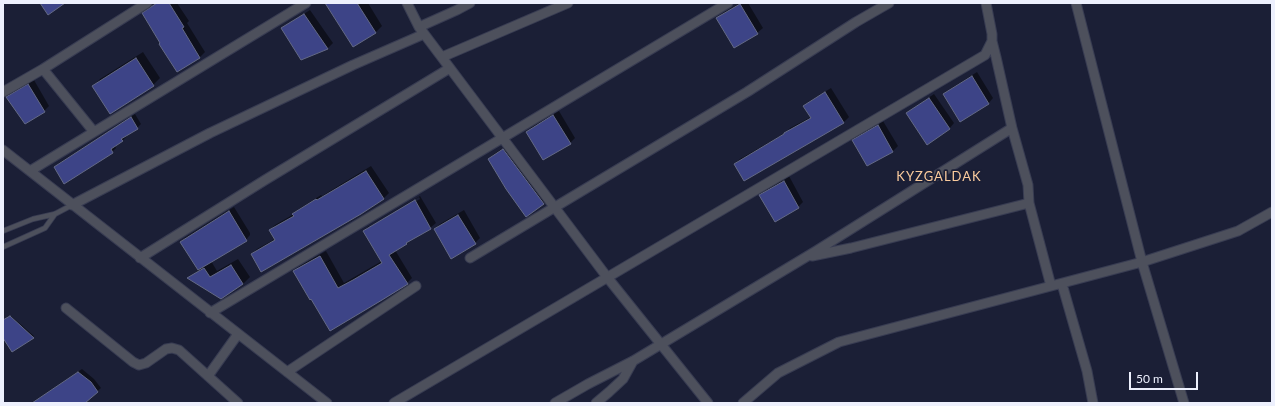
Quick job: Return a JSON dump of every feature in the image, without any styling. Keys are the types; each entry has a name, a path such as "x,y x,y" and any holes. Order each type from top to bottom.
{"street":[{"path":"3,92 43,69 147,3"},
{"path":"30,171 306,3"},
{"path":"407,3 422,30 502,138 607,277 708,403"},
{"path":"72,205 210,133 353,65 422,30 470,3"},
{"path":"442,57 568,3"},
{"path":"210,313 728,3"},
{"path":"470,258 747,92 856,22 889,3"},
{"path":"986,3 992,24 992,41 1012,128 1028,184 1029,203 1051,286"},
{"path":"1076,3 1142,262 1184,403"},
{"path":"394,403 985,55 992,41"},
{"path":"140,258 450,68"},
{"path":"43,69 94,132"},
{"path":"555,403 633,361 660,343 805,257 1012,128"},
{"path":"3,150 327,403"},
{"path":"805,257 851,248 1029,203"},
{"path":"742,403 778,373 839,342 1142,262 1238,231 1272,212"},
{"path":"1062,284 1087,371 1093,403"},
{"path":"287,372 416,286"},
{"path":"66,308 133,362 139,365 146,364 166,349 172,348 179,350 238,403"},
{"path":"208,376 238,334"},
{"path":"596,403 623,379 633,361"}],"lane":[{"path":"3,231 33,219 55,214 72,205"},
{"path":"3,248 45,228 55,214"}],"building":[{"path":"40,3 65,3 48,15"},
{"path":"157,3 169,3 184,27 182,28 200,58 177,72 142,13"},
{"path":"325,3 357,3 376,33 353,47"},
{"path":"740,4 758,34 734,48 716,18"},
{"path":"304,14 328,49 301,60 281,28"},
{"path":"136,58 154,86 110,114 92,86"},
{"path":"972,76 989,104 960,122 943,94"},
{"path":"28,84 45,112 25,124 6,97"},
{"path":"825,92 844,123 744,181 734,164 811,118 803,106"},
{"path":"929,98 950,129 927,145 906,113"},
{"path":"553,115 571,144 543,160 526,132"},
{"path":"131,117 138,129 121,139 123,141 111,149 113,153 64,184 54,167"},
{"path":"878,125 893,152 867,166 852,140"},
{"path":"503,149 544,204 526,217 506,189 488,159"},
{"path":"366,171 384,199 261,272 251,254 275,240 269,230 294,216 292,214 316,199 317,200"},
{"path":"784,181 799,208 775,222 759,195"},
{"path":"415,200 431,229 406,243 407,244 389,255 408,284 330,331 293,271 320,256 338,288 353,280 382,263 363,231"},
{"path":"229,211 247,241 198,270 180,242"},
{"path":"458,215 476,244 451,259 434,229"},
{"path":"231,265 243,284 221,299 187,278 204,268 210,277"},
{"path":"10,316 34,338 12,352 3,338 3,320"},
{"path":"78,372 91,382 98,392 85,403 32,403"}],"district":[{"name":"KYZGALDAK","path":"939,177"}]}
